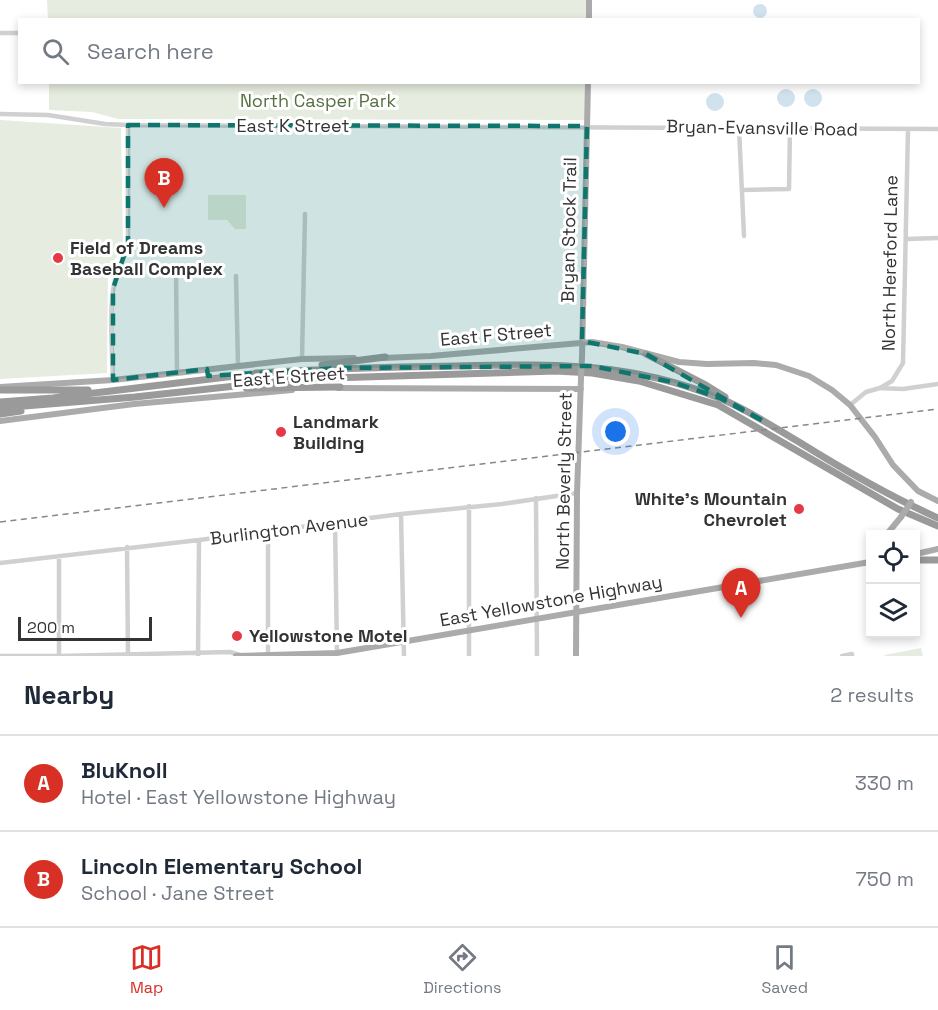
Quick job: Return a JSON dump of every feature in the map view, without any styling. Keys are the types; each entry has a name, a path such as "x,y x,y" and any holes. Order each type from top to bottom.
{"highway":[{"path":"646,354 704,384 894,499 938,518"},
{"path":"0,402 133,389 385,357"},
{"path":"256,373 354,368 556,364 592,366 638,373 672,382 720,398 765,422"},
{"path":"0,408 309,378 556,371 592,373 639,381 718,405 898,509 938,526"},
{"path":"222,387 340,387"},
{"path":"0,388 133,389"},
{"path":"0,414 55,404"},
{"path":"920,560 938,560"}],"main road":[{"path":"589,0 589,18"},
{"name":"Bryan Stock Trail","path":"581,378 588,84"},
{"name":"East F Street","path":"0,388 113,380 302,359 431,356 582,342 615,345 679,362 776,365 809,376 832,390 849,405 875,437 893,465 918,491 938,501"},
{"name":"North Beverly Street","path":"576,656 577,493 581,378"},
{"name":"East E Street","path":"0,421 134,404 340,387 580,389"},
{"path":"890,530 918,491"},
{"path":"893,530 894,525"},
{"path":"920,553 935,550"},
{"name":"East Yellowstone Highway","path":"236,656 337,653 866,563"}],"street":[{"path":"0,33 18,33"},
{"name":"East K Street","path":"0,114 48,115 105,124 128,125 587,126"},
{"path":"113,380 113,289 128,243 128,125"},
{"name":"Bryan-Evansville Road","path":"587,126 938,129"},
{"path":"739,128 744,236"},
{"path":"742,190 789,189 790,128"},
{"name":"North Hereford Lane","path":"849,405 866,392 892,381 903,363 908,129"},
{"path":"302,359 305,214"},
{"path":"906,239 938,238"},
{"path":"176,267 177,373"},
{"path":"236,276 238,365"},
{"path":"880,388 903,389 938,384"},
{"name":"Burlington Avenue","path":"0,563 469,506 502,504 577,493"},
{"path":"536,498 537,656"},
{"path":"469,506 470,656"},
{"path":"401,514 404,656"},
{"path":"335,522 337,653"},
{"path":"268,530 268,654"},
{"path":"198,655 199,540"},
{"path":"127,547 128,656"},
{"path":"59,656 60,556"},
{"path":"0,656 149,656 230,652 243,655"},
{"path":"842,656 852,655"}],"highlighted area":[{"path":"128,125 587,126 582,341 646,354 765,422 720,398 672,382 592,366 342,368 208,376 207,369 113,380 113,289 128,243"}],"green space":[{"path":"47,0 587,0 587,18 48,18"},
{"name":"North Casper Park","path":"49,84 586,84 586,120 118,119 92,112 49,110"},
{"name":"Field of Dreams Baseball Complex","path":"0,120 121,128 123,248 108,269 107,373 0,379"},
{"path":"208,195 245,195 246,229 235,229 227,220 208,220"},
{"path":"921,648 923,656 884,656 885,655"}],"water":[{"path":"757,4 763,4 767,11 763,18 757,18 753,14 753,8"},
{"path":"786,89 792,92 795,98 792,104 786,107 780,104 777,98 780,92"},
{"path":"813,89 819,92 822,98 819,104 813,107 807,104 804,98 807,92"},
{"path":"715,93 721,96 724,102 721,108 715,111 709,108 706,102 709,96"}],"railway":[{"path":"0,522 938,409"}],"place":[{"name":"Lincoln Elementary School","path":"164,208"},
{"name":"Field of Dreams Baseball Complex","path":"58,258"},
{"name":"Landmark Building","path":"281,432"},
{"name":"White's Mountain Chevrolet","path":"799,509"},
{"name":"BluKnoll","path":"741,618"},
{"name":"Yellowstone Motel","path":"237,636"}]}
